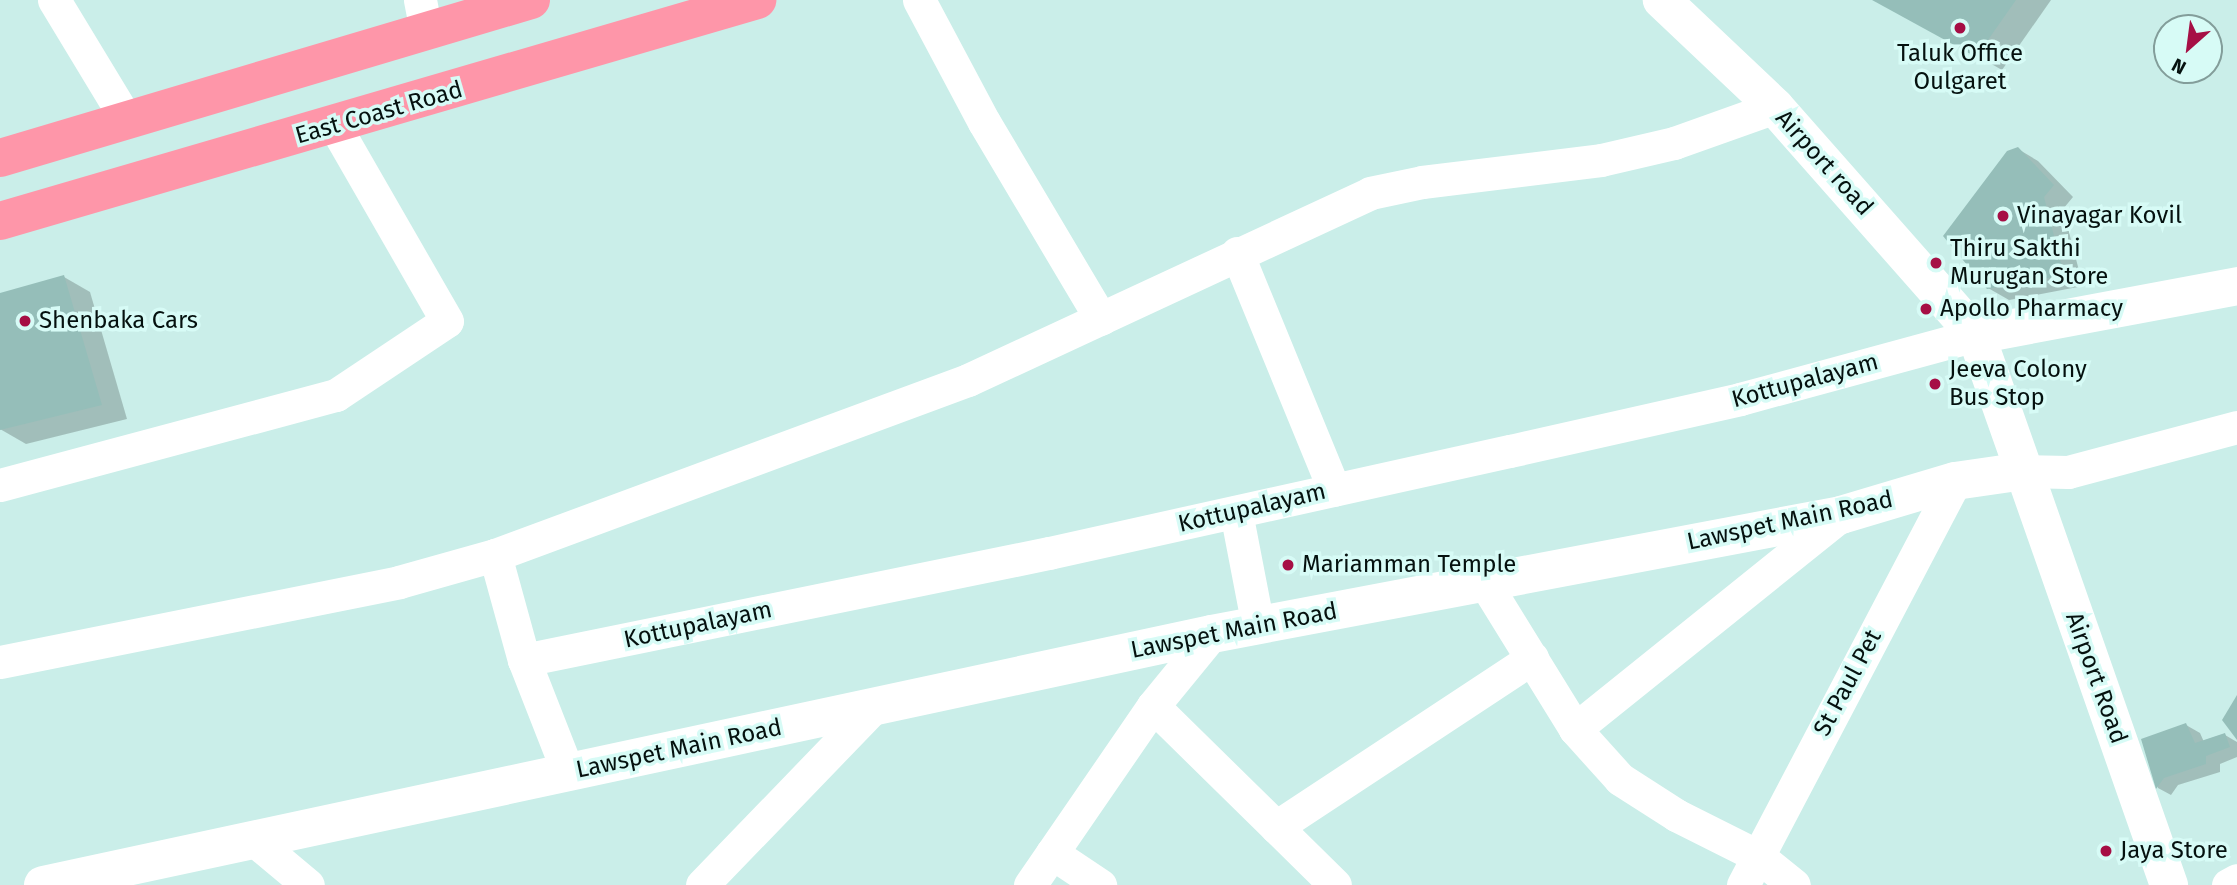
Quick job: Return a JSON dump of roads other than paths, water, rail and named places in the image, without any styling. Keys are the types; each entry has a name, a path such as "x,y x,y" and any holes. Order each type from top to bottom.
{"highway":[{"path":"0,158 126,119 423,16 531,0"},
{"name":"East Coast Road","path":"0,221 335,126 757,0"}],"street":[{"path":"54,0 126,119"},
{"path":"919,0 984,122 1101,319"},
{"name":"Airport road","path":"1662,0 1774,107 1976,335"},
{"path":"0,662 399,582 495,555 968,380 1370,193 1422,182 1601,160 1674,143 1774,107"},
{"path":"0,485 336,395 447,321 335,126"},
{"path":"1237,253 1334,490"},
{"path":"2237,286 1976,335 2024,471 2068,472 2237,427"},
{"name":"Kottupalayam","path":"524,660 1236,512 1740,399 1976,335"},
{"name":"Lawspet Main Road","path":"43,885 103,879 254,840 1212,634 1841,515 1955,481 2024,471"},
{"name":"Airport Road","path":"2024,471 2169,885"},
{"name":"St Paul Pet","path":"1751,871 1955,481"},
{"path":"1236,512 1258,625"},
{"path":"1575,729 1841,515"},
{"path":"495,555 524,660 568,772"},
{"path":"1485,583 1575,729 1620,779 1676,815 1751,871 1794,885"},
{"path":"1030,885 1153,706 1212,634"},
{"path":"1276,827 1532,657"},
{"path":"1153,706 1335,885"},
{"path":"712,882 873,708"},
{"path":"254,840 308,885"},
{"path":"1052,853 1100,885"},
{"path":"2228,885 2237,880"}],"place":[{"name":"Taluk Office Oulgaret","path":"1960,28"},
{"name":"Vinayagar Kovil","path":"2003,216"},
{"name":"Thiru Sakthi Murugan Store","path":"1936,263"},
{"name":"Apollo Pharmacy","path":"1926,309"},
{"name":"Shenbaka Cars","path":"25,321"},
{"name":"Jeeva Colony Bus Stop","path":"1935,384"},
{"name":"Mariamman Temple","path":"1288,565"},
{"name":"Jaya Store","path":"2106,851"}]}
